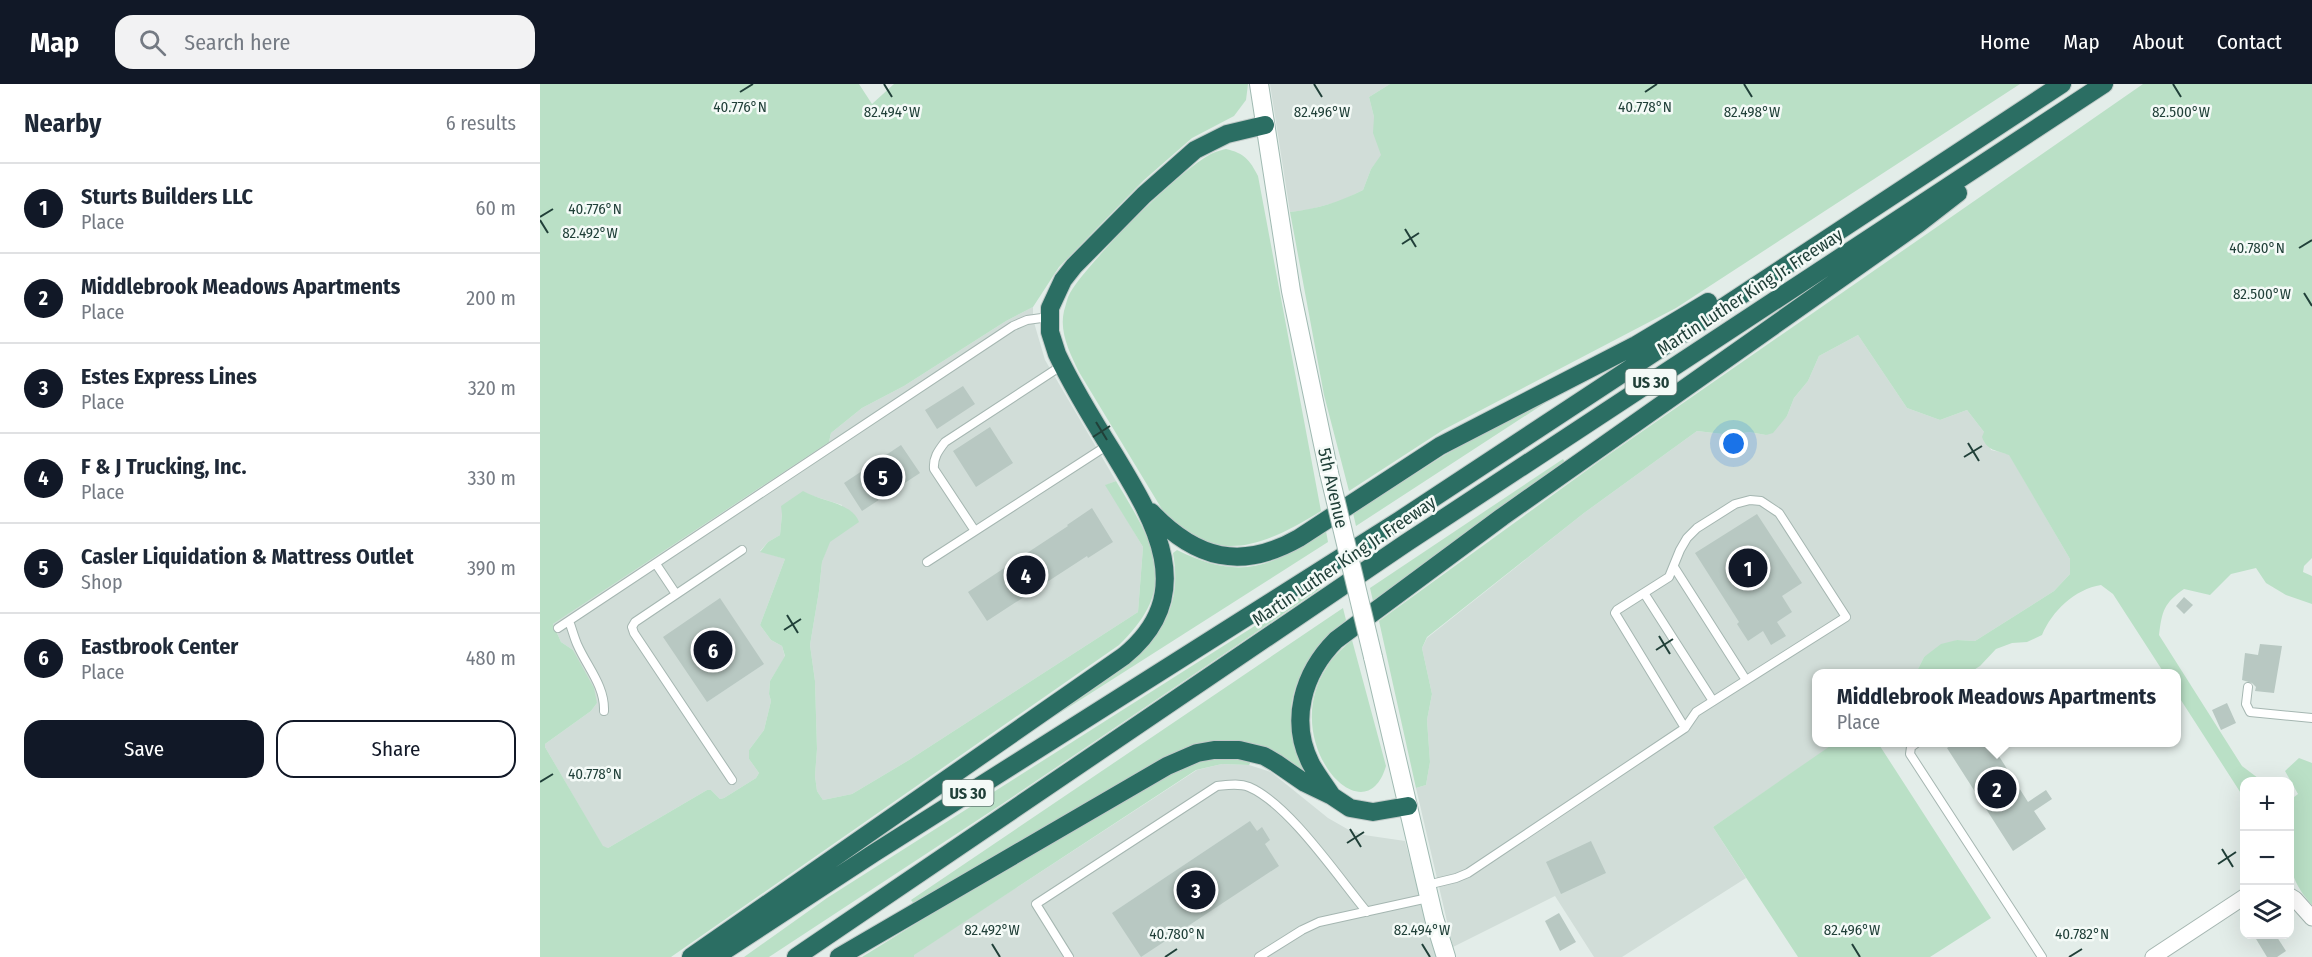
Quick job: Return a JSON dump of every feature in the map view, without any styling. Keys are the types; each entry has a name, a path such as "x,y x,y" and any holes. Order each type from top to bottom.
{"highway":[{"name":"Martin Luther King Jr. Freeway","path":"715,957 874,853 1400,520 2062,84"},
{"name":"Martin Luther King Jr. Freeway","path":"796,957 1406,543 2104,84"},
{"path":"1332,796 1306,753 1301,702 1310,675 1336,640 1502,517 1918,224 2064,111"},
{"path":"692,957 1141,641 1154,621 1163,599 1164,558 1146,506 1108,445 1063,365 1053,343 1049,317 1053,301 1063,280 1173,167 1210,141 1227,134 1265,125"},
{"path":"1146,506 1180,539 1206,552 1244,557 1279,549 1440,446 1636,345 1695,311 1892,183 1942,163"},
{"path":"839,957 1167,766 1197,753 1227,749 1250,752 1276,763 1305,783 1350,808 1365,812 1408,806"}],"street":[{"name":"5th Avenue","path":"1259,84 1291,291 1329,473 1428,891 1446,957"},
{"path":"2294,898 2312,918"},
{"path":"2153,957 2240,900"}],"lane":[{"path":"558,628 1013,326 1027,320 1049,317"},
{"path":"975,531 934,469 934,460 938,451 945,442 1063,365"},
{"path":"927,562 1108,445"},
{"path":"1259,957 1319,922 1367,912 1428,891 1468,873 1685,728 1696,712 1846,617 1779,513 1761,501 1750,500 1735,504 1697,528 1684,544 1669,577 1617,610 1616,617 1685,728"},
{"path":"732,780 632,627 635,622 742,550"},
{"path":"656,564 676,594"},
{"path":"1674,567 1746,680"},
{"path":"1644,592 1713,701"},
{"path":"569,621 577,644 601,690 604,711"},
{"path":"2248,687 2246,704 2250,712 2312,718"},
{"path":"1911,747 1910,754 2042,957"},
{"path":"1069,957 1036,904 1217,786 1234,784 1248,787 1278,806 1367,912"}],"shaded area":[{"path":"1270,84 1390,84 1369,97 1374,117 1374,133 1382,155 1371,169 1363,190 1341,201 1290,212"},
{"path":"1033,307 1033,319 1045,360 1116,481 1106,485 1143,547 1138,612 909,760 852,794 823,800 817,791 815,776 817,749 815,681 810,645 822,562 842,505 810,495 782,514 780,535 768,542 760,551 785,559 760,625 771,640 782,646 785,657 770,681 771,701 764,730 749,750 749,759 759,773 756,778 724,798 720,799 711,790 707,790 608,848 603,847 545,747 545,744 591,711 597,703 573,650 561,642 553,624 829,442 831,433 862,408 904,386 1006,321"},
{"path":"1858,335 1907,408 1940,420 1967,410 1984,432 1991,450 2009,454 2070,559 2070,574 2054,591 1975,641 1957,640 1924,657 1918,669 1812,669 1812,747 1830,747 1713,827 1746,878 1622,957 1594,957 1555,896 1453,947 1416,788 1426,785 1430,762 1427,720 1432,694 1422,648 1427,638 1584,513 1697,431 1731,435 1749,432 1766,435 1787,416 1794,398 1808,381 1819,356"},
{"path":"1222,764 1249,765 1271,772 1328,818 1349,830 1364,835 1405,841 1436,957 914,957 913,955 1197,770"}],"green space":[{"path":"540,84 859,84 872,104 894,84 1248,84 1246,100 1234,116 1192,138 1144,180 1059,267 1033,307 1006,321 904,386 862,408 831,433 829,442 553,624 561,642 573,650 594,688 597,703 591,711 545,744 545,747 603,846 608,848 707,790 711,790 720,799 724,798 756,778 759,773 749,759 749,750 764,730 771,701 770,681 785,656 782,646 771,640 760,625 785,559 760,552 768,542 780,535 781,506 803,491 850,510 859,522 830,542 822,562 810,645 815,681 817,749 815,776 817,791 823,800 852,794 909,760 1138,612 1143,547 1105,485 1116,481 1150,544 1155,564 1155,583 1150,603 1138,623 1119,645 671,957 540,957"},
{"path":"1390,84 2020,84 1676,308 1443,430 1349,491 1324,395 1290,212 1328,204 1363,190 1371,169 1381,155 1373,133 1374,117 1369,97"},
{"path":"2143,84 2312,84 2312,558 2304,566 2303,572 2312,576 2312,604 2286,595 2266,583 2256,568 2231,574 2210,595 2184,589 2165,608 2159,635 2181,669 2161,669 2113,594 2101,585 2082,591 2066,602 2046,626 2042,635 2027,642 2012,643 1996,649 1975,669 1918,669 1924,657 1941,644 1957,640 1975,641 2054,591 2070,574 2070,559 2009,455 1986,445 1982,437 1984,432 1967,410 1940,420 1907,408 1858,335 1819,356 1808,381 1794,398 1787,416 1773,433 1766,435 1749,432 1731,435 1697,431 1584,513 1427,637 1422,648 1432,694 1427,720 1430,762 1426,785 1416,788 1379,621 1601,460"},
{"path":"1226,149 1246,158 1258,176 1321,511 1280,534 1240,546 1221,545 1201,540 1182,529 1163,511 1079,372 1066,342 1063,327 1067,299 1095,260 1136,217 1180,177 1213,153"},
{"path":"1544,400 1545,403 1356,526 1353,513 1443,456"},
{"path":"1563,459 1565,462 1373,601 1370,588"},
{"path":"1326,531 1328,542 1055,716 1125,665 1155,636 1165,620 1172,600 1175,578 1173,553 1177,550 1199,560 1219,565 1254,566 1288,554"},
{"path":"1319,585 1321,588 1280,616 1002,804 769,957 744,957 827,898"},
{"path":"1343,608 1346,620 1313,656 1304,670 1292,700 1293,733 1305,769 1302,771 1284,758 1249,743 1214,742 1177,752 914,904 911,900"},
{"path":"1352,640 1386,766 1375,786 1361,792 1345,787 1330,772 1318,751 1312,724 1314,696 1327,667"},
{"path":"2181,670 2242,766 2257,777 2240,777 2240,792 2181,700"},
{"path":"1829,747 1881,747 1991,918 1930,957 1798,957 1713,827"},
{"path":"1215,757 1252,760 1249,765 1222,764 1196,770 914,957 862,957 970,890 1178,769"},
{"path":"2299,758 2312,763 2312,905 2294,878 2294,797 2298,794 2294,787 2294,777 2288,777 2285,771"}],"building":[{"path":"963,386 975,404 937,429 925,410"},
{"path":"990,427 1013,463 976,487 953,451"},
{"path":"901,445 920,473 862,511 844,483"},
{"path":"1092,508 1113,542 1088,558 1087,556 987,621 968,592"},
{"path":"1757,514 1802,583 1782,596 1792,612 1777,622 1786,636 1771,645 1763,631 1748,641 1737,624 1739,622 1695,553"},
{"path":"2184,597 2193,605 2184,614 2176,606"},
{"path":"720,598 764,664 707,702 663,637"},
{"path":"2260,644 2282,646 2274,693 2255,691 2256,687 2252,683 2242,680 2245,653 2258,655"},
{"path":"2227,703 2236,723 2221,730 2212,710"},
{"path":"1993,747 2028,802 2046,790 2052,799 2034,811 2046,829 2013,851 1947,748"},
{"path":"1250,821 1257,831 1262,827 1270,840 1265,844 1279,866 1141,957 1112,913"},
{"path":"1591,841 1606,873 1561,894 1546,862"},
{"path":"1559,913 1576,942 1560,951 1545,921"},
{"path":"2256,939 2278,939 2286,951 2277,957 2267,957"}],"place":[{"name":"Casler Liquidation & Mattress Outlet","path":"883,477"},
{"name":"Sturts Builders LLC","path":"1748,568"},
{"name":"F & J Trucking, Inc.","path":"1026,575"},
{"name":"Eastbrook Center","path":"713,650"},
{"name":"Middlebrook Meadows Apartments","path":"1997,789"},
{"name":"Estes Express Lines","path":"1196,890"}]}
